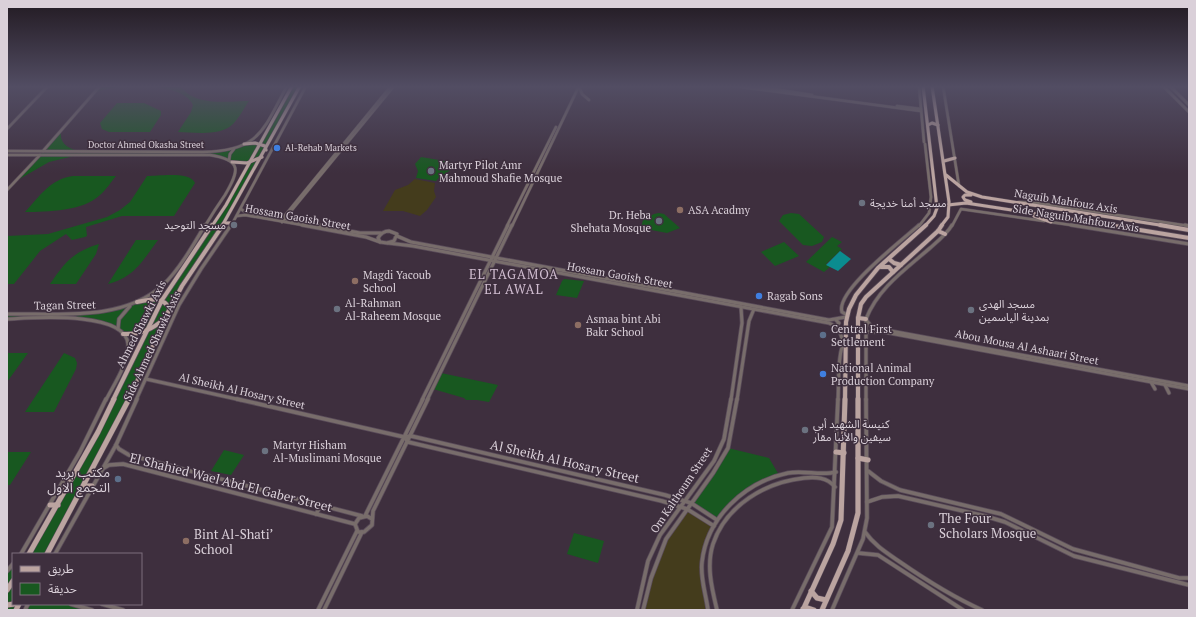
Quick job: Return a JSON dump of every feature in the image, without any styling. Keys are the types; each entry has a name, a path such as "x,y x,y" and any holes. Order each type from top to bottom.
{"main road":[{"name":"Ahmed Shawki Axis","path":"30,553 111,409 146,331 162,300 209,232 276,115"},
{"name":"Ahmed Shawki Axis","path":"48,553 123,413 166,316 182,286 224,223 285,115"},
{"path":"803,610 841,520 847,316 856,295 881,267 928,224 934,216 937,208 927,117 933,119 937,117 946,174 948,217 938,231 863,300 859,309 858,513 856,529 846,558 822,610"},
{"path":"928,125 932,123 938,125"},
{"path":"231,161 243,164 259,159 265,152 265,146 260,144 245,144"},
{"path":"944,161 955,158"},
{"name":"Naguib Mahfouz Axis","path":"946,174 967,192 977,195 1189,230"},
{"path":"977,195 965,195 963,197 966,201 985,206"},
{"name":"Naguib Mahfouz Axis","path":"948,205 963,203 985,206 1189,238"},
{"path":"1026,213 1051,222"},
{"path":"224,223 233,223"},
{"path":"938,231 945,234"},
{"path":"908,234 913,237"},
{"path":"889,259 894,263 901,265"},
{"path":"881,267 889,267 893,272"},
{"path":"137,302 150,299 162,300 170,309"},
{"path":"123,334 134,334 146,331 158,325 166,316"},
{"path":"858,318 866,319"},
{"path":"836,452 844,453"},
{"path":"858,458 868,460"},
{"path":"84,486 92,486"},
{"path":"50,505 58,505"},
{"path":"811,591 817,598 826,600"},
{"path":"803,610 808,608 814,610"}],"street":[{"path":"7,129 21,115"},
{"path":"7,190 75,115"},
{"path":"245,144 256,138 262,131 271,115"},
{"name":"Side Ahmed Shawki Axis","path":"55,553 116,445 179,306 201,269 233,223 291,115"},
{"path":"283,220 369,115"},
{"path":"318,610 357,531 355,524 357,520 363,516 404,437 495,257 564,115"},
{"path":"847,316 841,309 852,286 923,221 931,209 922,115"},
{"path":"948,115 959,186"},
{"name":"Doctor Ahmed Okasha Street","path":"7,151 203,152 220,151 245,144"},
{"path":"231,161 230,154 235,147"},
{"path":"108,155 111,151"},
{"name":"Doctor Ahmed Okasha Street","path":"7,154 201,155 218,156 231,161"},
{"name":"Side Ahmed Shawki Axis","path":"144,298 164,284 198,238 235,178 236,171 231,161"},
{"name":"Side Naguib Mahfouz Axis","path":"1013,202 1038,203 1189,226"},
{"name":"Hossam Gaoish Street","path":"241,208 245,212 366,237 380,242"},
{"name":"Side Naguib Mahfouz Axis","path":"945,234 955,223 958,211 961,209 968,209 1189,244"},
{"name":"Hossam Gaoish Street","path":"237,216 245,215 283,220 360,233 381,233"},
{"path":"390,230 396,232 397,236 394,241 388,243 380,242 378,238 381,233 390,230"},
{"path":"832,610 858,553 865,532 868,471 866,319 869,308 907,267 945,234"},
{"name":"Hossam Gaoish Street","path":"397,236 411,242 795,315 836,326 847,332"},
{"name":"Hossam Gaoish Street","path":"388,243 414,246 698,296 741,307 836,320 847,316"},
{"path":"324,610 362,532 370,528 373,511 411,436 493,261"},
{"name":"Tagan Street","path":"7,314 100,313 131,305 144,298"},
{"path":"118,329 119,319 131,305"},
{"name":"Om Kalthoum Street","path":"637,610 648,561 660,535 714,461 724,439 729,417 738,350 742,318 741,307"},
{"name":"Om Kalthoum Street","path":"643,610 647,591 656,563 666,539 728,448 739,391 749,321 754,309"},
{"path":"77,319 80,314"},
{"name":"Tagan Street","path":"7,319 77,319 100,321 118,329 123,334"},
{"name":"Abou Mousa Al Ashaari Street","path":"866,319 870,325 877,328 1189,389"},
{"path":"792,610 832,527 836,472 838,389 843,343 840,332 836,326 839,324 836,320"},
{"name":"Abou Mousa Al Ashaari Street","path":"866,332 884,332 1077,370 1189,389"},
{"name":"Side Ahmed Shawki Axis","path":"22,553 96,422 123,366 128,344 127,338 123,334"},
{"path":"843,343 847,339"},
{"name":"Al Sheikh Al Hosary Street","path":"146,379 404,437 411,436 614,483 691,503 717,520"},
{"path":"1151,382 1156,389"},
{"path":"1165,385 1169,393"},
{"path":"404,437 408,442"},
{"name":"Al Sheikh Al Hosary Street","path":"408,442 681,506 714,526"},
{"name":"El Shahied Wael Abd El Gaber Street","path":"116,445 128,456 363,516"},
{"path":"143,469 149,461"},
{"name":"El Shahied Wael Abd El Gaber Street","path":"102,469 116,464 143,469 355,524"},
{"path":"868,471 888,484 907,492 1001,514 1067,547 1087,554 1179,578 1189,578"},
{"path":"708,610 702,570 704,551 717,520 740,495 759,482 781,475 796,472 836,472"},
{"path":"825,473 826,480"},
{"path":"717,610 711,582 710,560 714,543 722,526 738,507 763,488 780,481 797,478 813,478 831,482 835,488"},
{"path":"907,492 907,498"},
{"path":"867,502 886,496 907,498 995,518 1074,556 1189,585"},
{"path":"316,514 321,505"},
{"path":"363,516 369,516 372,519"},
{"path":"357,531 362,532"},
{"path":"865,532 876,544 920,576 959,599 982,610"},
{"path":"858,553 869,553 883,558 963,610"},
{"path":"703,583 711,582"},
{"path":"705,591 712,589"},
{"path":"74,605 92,610"},
{"path":"106,605 123,610"}],"green space":[{"path":"107,115 161,115 150,132 109,132 102,129 100,123"},
{"path":"189,115 240,115 233,124 221,131 206,133 178,132"},
{"path":"276,115 284,115 238,200 182,286 123,413 48,553 30,553 75,474 146,332 128,335 118,329 87,319 7,319 7,314 90,314 110,311 137,302 162,300 213,225 249,163 237,163 218,156 78,155 49,162 16,181 61,131 63,143 72,149 80,151 213,152 240,146 260,144"},
{"path":"421,157 457,163 436,181 416,178 418,171 415,164"},
{"path":"73,176 116,176 100,195 85,204 65,210 25,212 52,184"},
{"path":"147,176 181,176 192,179 195,183 174,216 122,216 86,227 87,236 85,237 72,240 66,234 40,251 14,284 7,284 7,236 48,234 107,217 120,210 130,202"},
{"path":"659,213 664,214 680,228 667,233 641,228 643,220"},
{"path":"791,213 799,214 824,237 822,242 812,246 803,245 779,221 783,215"},
{"path":"832,237 842,242 837,246 842,249 826,264 830,267 824,272 806,262"},
{"path":"136,240 158,240 138,267 125,277 108,284"},
{"path":"784,242 799,256 775,266 761,252"},
{"path":"99,244 96,254 76,284 50,284 65,264 76,254"},
{"path":"564,279 584,281 577,298 556,295"},
{"path":"7,353 28,353 7,382"},
{"path":"64,353 75,358 77,363 76,369 54,412 25,412"},
{"path":"441,373 498,385 489,402 466,400 464,398 433,389"},
{"path":"728,448 769,458 779,475 740,495 717,520 691,503 713,473"},
{"path":"224,450 244,455 231,475 211,471"},
{"path":"7,452 31,452 10,485 7,485"},
{"path":"574,533 604,541 598,563 567,554"},
{"path":"12,567 12,605 18,605 16,610 7,610 7,571"},
{"path":"28,605 74,605 92,610 25,610"}],"sand":[{"path":"415,179 435,183 434,191 436,197 427,210 420,216 403,211 383,211 395,190 408,185"},
{"path":"687,509 714,526 706,548 703,568 708,610 643,610 647,591 666,539"}],"water":[{"path":"840,251 851,259 838,271 826,265"}],"place":[{"name":"Al-Rehab Markets","path":"277,148"},
{"name":"Martyr Pilot Amr Mahmoud Shafie Mosque","path":"431,171"},
{"name":"مسجد أمنا خديجة","path":"862,203"},
{"name":"ASA Acadmy","path":"680,210"},
{"name":"Dr. Heba Shehata Mosque","path":"659,221"},
{"name":"مسجد التوحيد","path":"234,225"},
{"name":"Magdi Yacoub School","path":"355,281"},
{"name":"Ragab Sons","path":"759,296"},
{"name":"Al-Rahman Al-Raheem Mosque","path":"337,309"},
{"name":"مسجد الهدى بمدينة الياسمين","path":"971,310"},
{"name":"Asmaa bint Abi Bakr School","path":"578,325"},
{"name":"Central First Settlement","path":"823,335"},
{"name":"National Animal Production Company","path":"823,374"},
{"name":"كنيسة الشهيد أبي سيفين والأنبا مقار","path":"805,430"},
{"name":"Martyr Hisham Al-Muslimani Mosque","path":"265,451"},
{"name":"مكتب بريد التجمع الاول","path":"118,479"},
{"name":"The Four Scholars Mosque","path":"931,525"},
{"name":"Bint Al-Shati’ School","path":"186,541"}],"district":[{"name":"EL TAGAMOA EL AWAL","path":"514,282"}]}
